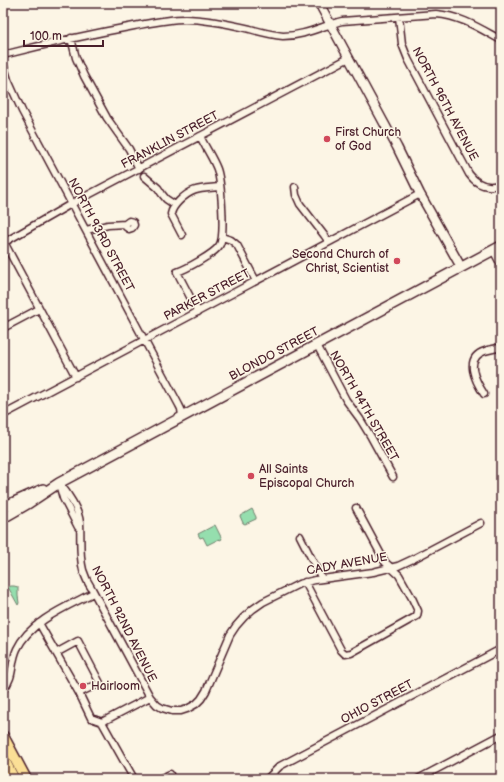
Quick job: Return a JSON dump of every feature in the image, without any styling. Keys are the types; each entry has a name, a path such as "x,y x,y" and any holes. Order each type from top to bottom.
{"main road":[{"name":"BLONDO STREET","path":"3,518 59,483 497,248"},
{"name":"BLONDO STREET","path":"3,507 32,493 59,483"},
{"path":"3,736 26,779"},
{"path":"3,758 14,779"}],"street":[{"path":"319,3 397,147 420,194 461,267"},
{"path":"3,55 71,38 183,19 214,21 268,34 283,36 304,34 342,21 436,14 446,15 465,21 501,40"},
{"name":"NORTH 96TH AVENUE","path":"399,17 402,44 408,59 471,176 476,182 484,186 490,187 501,184"},
{"path":"71,38 76,58 84,76 107,118 129,149 139,169"},
{"name":"FRANKLIN STREET","path":"4,243 71,204 349,58"},
{"name":"NORTH 93RD STREET","path":"3,63 15,97 179,405 182,416"},
{"path":"198,312 177,272 210,255 216,250 221,243 223,232 219,177 217,169 200,136"},
{"path":"144,176 158,188 166,199 175,205"},
{"path":"182,235 172,214 175,205 184,195 192,191 220,187"},
{"path":"295,187 296,195 300,204 329,242"},
{"name":"PARKER STREET","path":"3,416 420,194"},
{"path":"86,230 108,225 126,224"},
{"path":"222,237 237,245 256,281"},
{"path":"4,243 76,377"},
{"path":"497,248 501,265"},
{"path":"3,328 39,309"},
{"name":"NORTH 94TH STREET","path":"316,345 346,400 371,437 393,477"},
{"path":"484,394 474,377 473,362 481,352 501,347"},
{"name":"NORTH 92ND AVENUE","path":"59,483 63,498 80,530 83,569 85,575 93,593 151,699"},
{"path":"306,582 341,650 345,654 351,653 418,616 418,611 412,598 399,575 386,562 356,508"},
{"name":"CADY AVENUE","path":"151,699 162,708 172,711 181,711 196,704 206,691 230,635 240,621 257,606 299,584 306,582 392,568 413,559 481,523"},
{"path":"300,536 322,579"},
{"path":"3,690 11,678 14,656 18,647 28,634 39,623 50,616 93,593"},
{"path":"39,623 79,693 91,718 102,722 134,779"},
{"path":"56,652 78,641 100,683 79,693"},
{"name":"OHIO STREET","path":"267,779 280,766 501,649"},
{"path":"102,722 151,699"},
{"path":"418,779 501,735"},
{"path":"159,779 170,774"}],"green space":[{"path":"252,509 256,519 245,524 243,523 240,516"},
{"path":"215,525 222,539 207,545 203,537 200,538 198,534"},
{"path":"8,587 18,587 18,605"}],"place":[{"name":"First Church of God","path":"327,139"},
{"name":"Second Church of Christ, Scientist","path":"397,261"},
{"name":"All Saints Episcopal Church","path":"251,476"},
{"name":"Hairloom","path":"83,686"}]}
